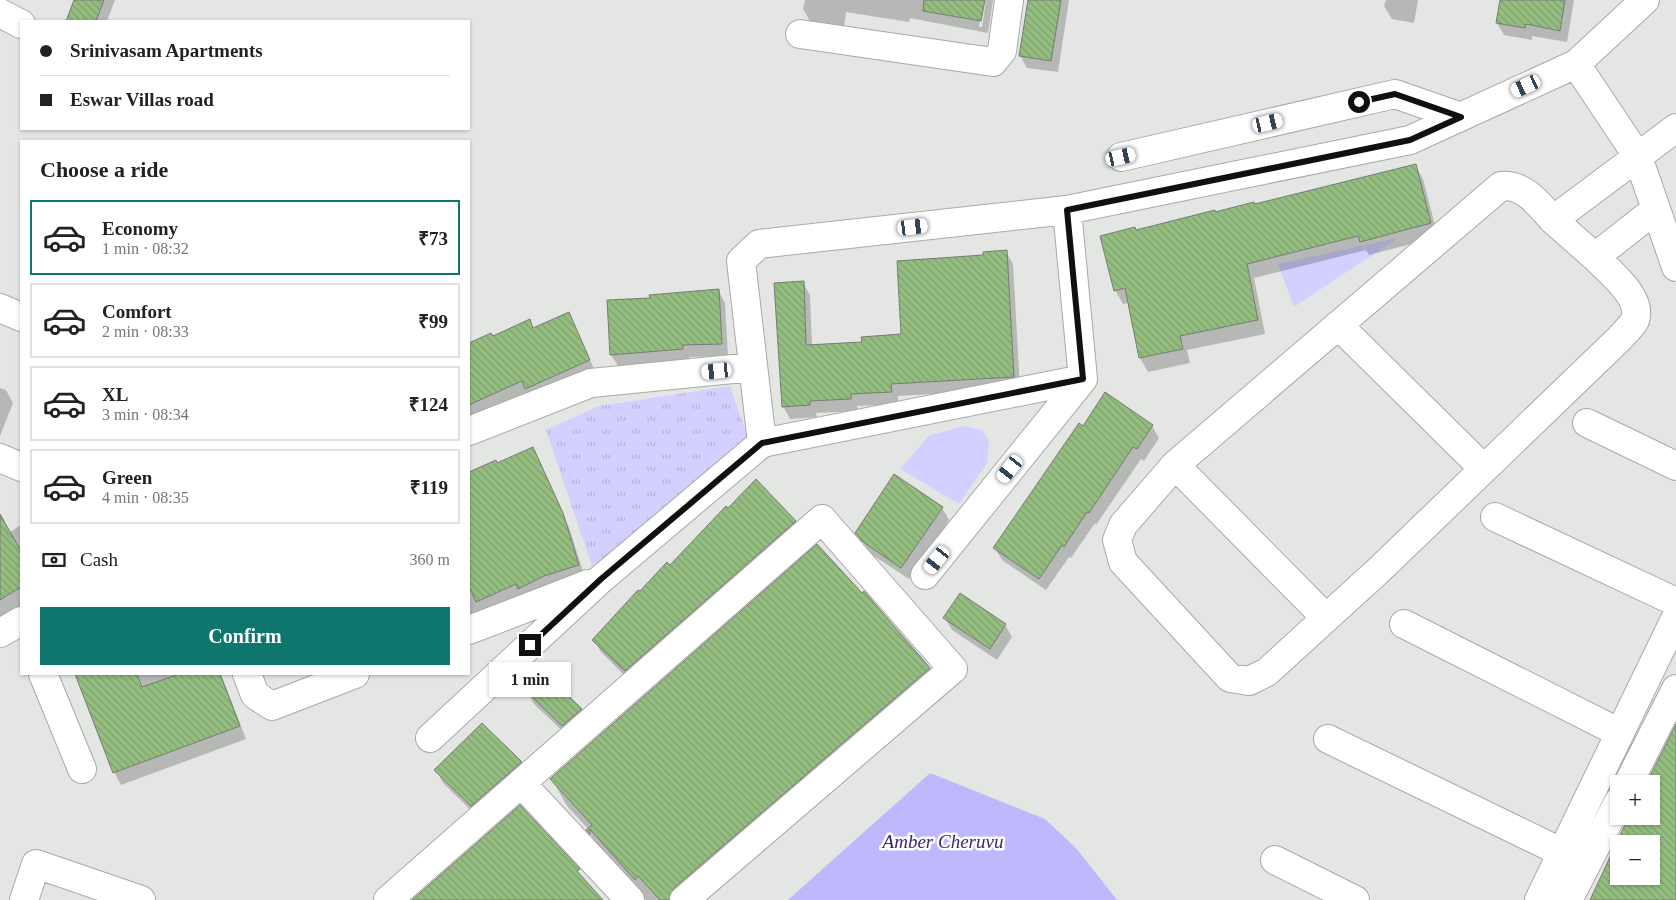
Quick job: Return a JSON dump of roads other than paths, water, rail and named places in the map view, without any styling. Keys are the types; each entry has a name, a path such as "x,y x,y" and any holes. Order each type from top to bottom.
{"street":[{"path":"800,34 993,62 1002,51 1009,0"},
{"path":"762,443 741,261 759,244 1067,210 1410,140 1576,64 1645,0"},
{"path":"1576,64 1638,157 1676,267"},
{"path":"1121,157 1395,94 1461,117"},
{"path":"1553,220 1676,128"},
{"path":"1510,185 1522,189 1553,220 1595,257 1632,296 1636,309 1634,321 1620,338 1379,570 1325,617 1267,672 1249,681 1230,678 1123,562 1117,540 1123,525 1175,465 1502,186 1510,185"},
{"path":"1595,257 1656,209"},
{"path":"925,575 1083,379 1067,210"},
{"path":"0,308 20,317"},
{"path":"1338,325 1484,469"},
{"path":"470,431 592,383 753,367"},
{"path":"430,738 601,579 762,443 1083,379"},
{"path":"1587,423 1676,466"},
{"path":"0,458 20,467"},
{"path":"1175,465 1325,617"},
{"path":"1495,517 1676,602"},
{"path":"388,900 822,518 953,669 684,900"},
{"path":"470,630 601,579"},
{"path":"1539,900 1676,617"},
{"path":"0,633 20,622"},
{"path":"1404,624 1620,732"},
{"path":"44,675 82,769"},
{"path":"247,675 255,695 272,706 352,675"},
{"path":"1633,775 1676,689"},
{"path":"1328,739 1561,852"},
{"path":"521,783 630,900"},
{"path":"1568,900 1610,818"},
{"path":"1275,860 1355,900"},
{"path":"24,900 36,864 141,900"}],"water":[{"name":"Amber Cheruvu","path":"930,773 1045,819 1076,848 1117,900 788,900"}]}
